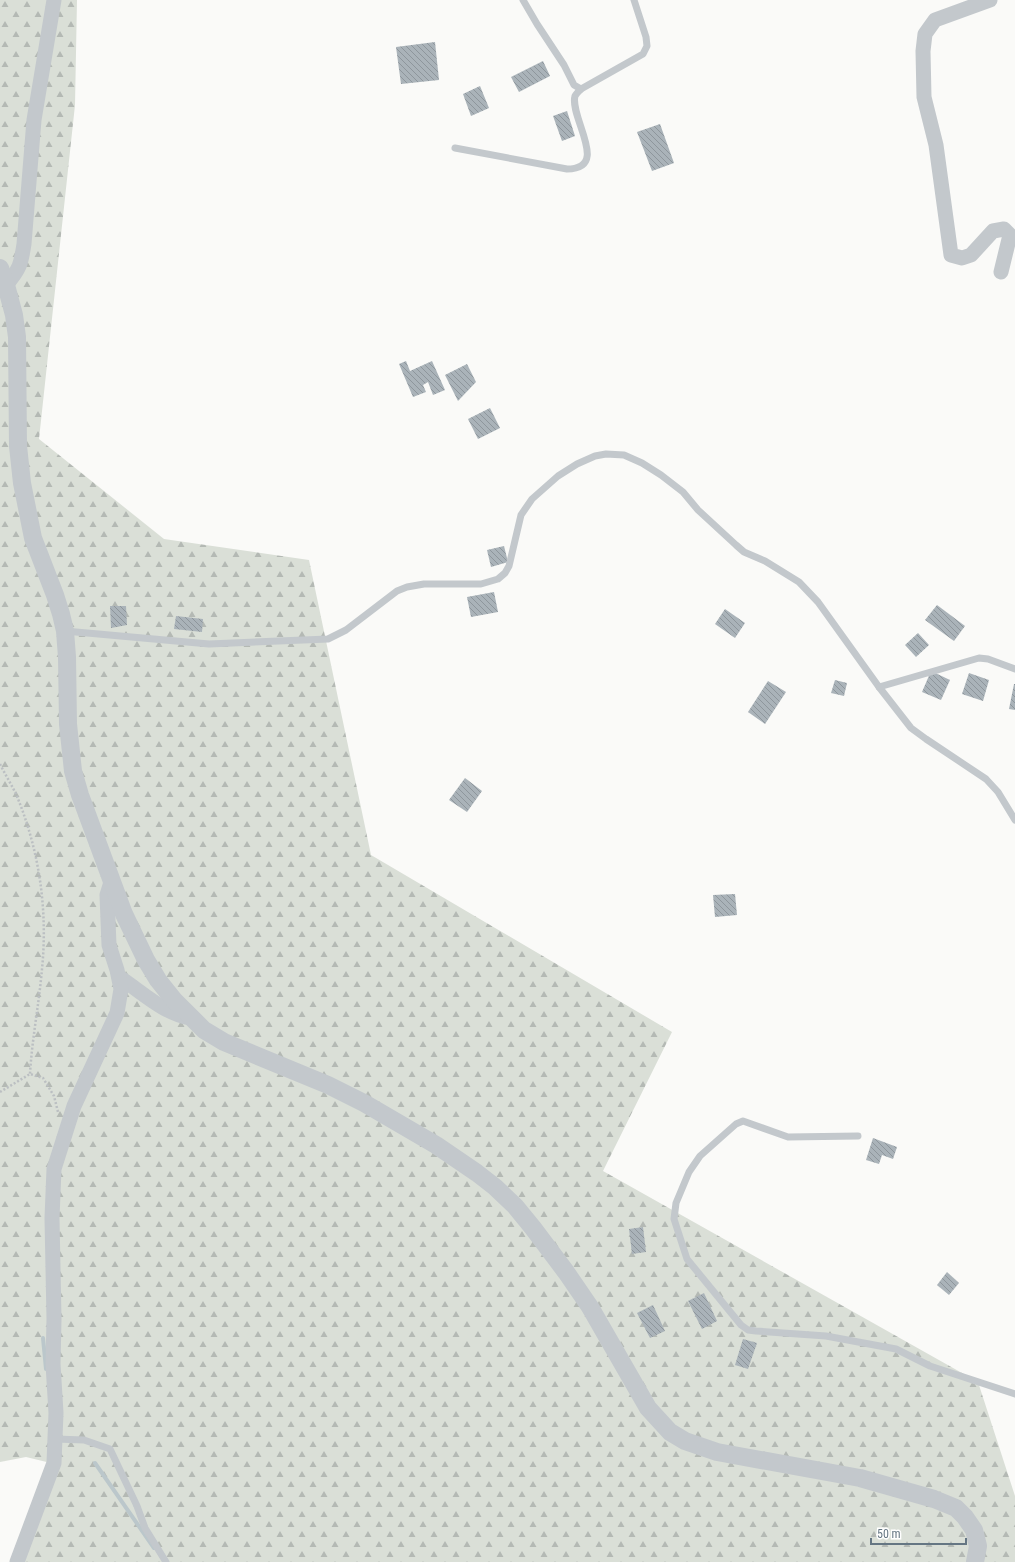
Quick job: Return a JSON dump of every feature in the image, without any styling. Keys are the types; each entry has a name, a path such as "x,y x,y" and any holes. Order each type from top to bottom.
{"street":[{"path":"6,285 17,273 21,264 34,120 54,0"},
{"path":"990,0 935,20 925,34 923,51 924,98 936,145 951,255 962,258 971,255 993,231 1004,229 1010,235 1001,272"},
{"path":"0,268 14,315 17,337 18,446 22,483 33,538 55,595 61,614 64,631 67,657 68,724 73,771 80,795 124,914 146,960 158,980 190,1018 204,1030 224,1042 328,1085 364,1102 436,1146 477,1173 495,1187 533,1228 566,1272 590,1307 648,1408 670,1432 685,1441 717,1452 860,1478 934,1499 956,1508 965,1517 974,1530 978,1546 975,1562"},
{"path":"17,1562 54,1463 56,1413 53,1364 54,1319 52,1272 54,1170 74,1106 117,1014 121,989 110,945 107,895 112,879"},
{"path":"119,977 166,1010 190,1018"}],"lane":[{"path":"523,0 564,65 574,85 581,88"},
{"path":"455,148 567,169 576,169 582,166 588,158 588,150 574,105 576,95 581,88 643,54 647,46 646,37 634,0"},
{"path":"64,631 209,644 328,639 346,630 397,591 407,587 424,584 482,584 498,578 505,573 509,566 521,515 532,499 558,476 577,464 595,456 606,454 624,455 634,459 661,475 683,492 698,510 744,552 766,561 799,582 818,602 879,687 911,728 986,779 992,785 1015,820"},
{"path":"879,687 979,658 988,659 1015,669"},
{"path":"858,1136 788,1137 743,1121 736,1124 700,1156 689,1172 676,1202 674,1219 687,1259 741,1325 748,1330 826,1336 896,1349 930,1366 1015,1394"},
{"path":"55,1439 84,1440 110,1450 137,1506 145,1528 166,1562"}],"path":[{"path":"0,764 16,794 35,851 44,911 42,968 32,1045 30,1074"},
{"path":"0,1092 30,1074 43,1078 54,1096 58,1115"}],"green space":[{"path":"0,0 77,0 75,105 39,439 164,539 309,560 371,855 672,1032 603,1171 978,1382 1015,1496 1015,1562 21,1562 59,1465 26,1457 0,1462"}],"building":[{"path":"435,42 439,80 401,84 396,47"},
{"path":"543,61 550,76 519,92 511,77"},
{"path":"480,86 489,108 471,116 463,94"},
{"path":"567,111 575,136 562,141 553,116"},
{"path":"660,124 674,163 652,171 637,132"},
{"path":"406,361 410,371 432,361 445,390 433,395 428,382 423,385 426,392 413,397 399,364"},
{"path":"467,364 476,382 458,401 445,375"},
{"path":"490,408 500,428 478,439 468,419"},
{"path":"504,546 508,562 491,567 487,550"},
{"path":"494,592 498,612 471,617 467,597"},
{"path":"937,605 965,626 954,641 925,620"},
{"path":"110,606 126,606 127,625 111,628"},
{"path":"725,609 745,623 735,638 715,624"},
{"path":"176,616 203,619 202,632 174,629"},
{"path":"918,633 929,645 916,657 905,645"},
{"path":"931,671 950,680 941,700 922,692"},
{"path":"969,673 989,680 983,701 962,694"},
{"path":"835,680 847,683 844,696 831,693"},
{"path":"768,681 786,692 765,724 748,712"},
{"path":"1015,684 1015,710 1009,709"},
{"path":"465,778 482,791 467,812 449,800"},
{"path":"735,894 737,915 715,917 713,895"},
{"path":"873,1138 897,1147 893,1159 882,1155 879,1164 866,1160"},
{"path":"643,1227 646,1252 632,1254 629,1229"},
{"path":"947,1272 959,1283 949,1295 937,1285"},
{"path":"704,1293 717,1321 702,1329 688,1301"},
{"path":"653,1305 665,1331 650,1338 637,1313"},
{"path":"743,1339 757,1343 748,1369 735,1365"}],"waterway":[{"path":"43,1338 46,1369"},
{"path":"95,1463 154,1548"}]}
